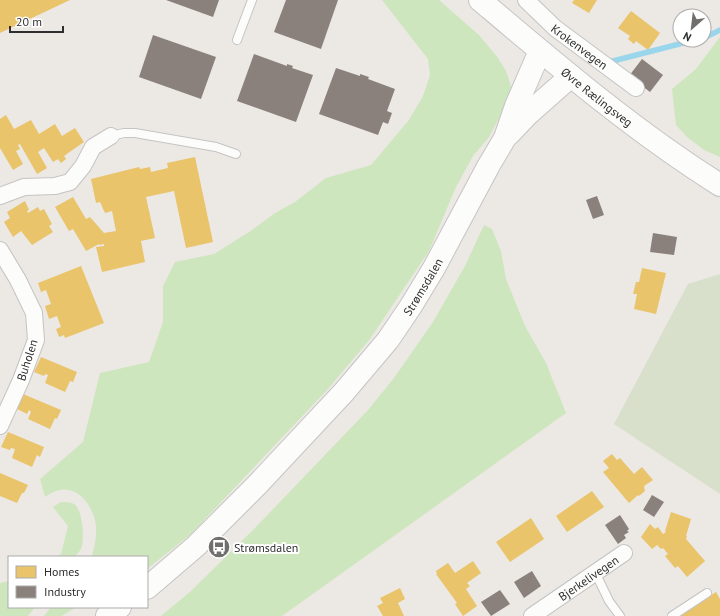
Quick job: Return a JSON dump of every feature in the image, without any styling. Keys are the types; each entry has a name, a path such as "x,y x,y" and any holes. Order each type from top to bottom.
{"main road":[{"name":"Øvre Rælingsveg","path":"480,0 570,76 660,145 720,186"},
{"name":"Strømsdalen","path":"148,587 196,546 232,511 329,408 374,357 411,306 434,268 505,138 516,106 540,51"},
{"name":"Strømsdalen","path":"505,138 528,114 570,76"}],"street":[{"name":"Krokenvegen","path":"526,0 555,28 636,88"},
{"path":"0,196 24,187 55,186 70,182 83,166 93,147 111,136"},
{"name":"Buholen","path":"0,250 18,280 34,313 36,340 21,380 2,416"},
{"name":"Bjerkelivegen","path":"532,616 624,553"}],"lane":[{"path":"237,40 252,0"},
{"path":"111,136 124,133 135,133 216,148 236,154"},
{"path":"595,572 609,600 620,616"},
{"path":"672,616 707,593"}],"green space":[{"path":"382,0 439,0 479,35 498,58 506,71 511,86 508,102 489,137 473,156 456,187 429,251 370,339 327,390 191,534 148,568 148,556 92,556 96,538 96,526 92,511 84,498 71,490 64,489 56,491 45,497 40,479 83,442 100,373 149,362 163,322 163,286 175,262 214,254 252,230 275,213 295,202 326,178 371,165 409,120 423,96 430,75 428,59"},
{"path":"720,37 720,157 704,150 687,137 676,125 672,89 696,69"},
{"path":"484,225 492,229 501,251 506,279 525,326 546,363 566,413 282,616 161,616 191,591 254,529 368,410 394,378 433,322 465,266"},
{"path":"720,274 720,494 614,424 688,284"},
{"path":"61,502 69,502 77,507 81,518 83,536 82,546 76,556 58,556 61,554 68,526 53,507"},
{"path":"8,581 8,608 34,608 28,616 0,616 0,583"},
{"path":"50,608 74,608 62,616 44,616"}],"building: Homes":[{"path":"0,0 70,0 0,33"},
{"path":"574,0 597,0 589,13 572,3"},
{"path":"631,11 660,33 648,50 636,41 634,44 628,39 630,36 618,28"},
{"path":"6,115 14,129 31,120 39,134 55,124 62,136 75,128 84,142 64,156 66,159 61,163 58,159 53,162 44,148 38,152 47,168 37,174 20,144 18,145 20,149 16,151 23,164 13,170 0,148 0,119"},
{"path":"195,157 213,242 186,248 174,191 146,197 155,238 141,241 145,262 102,272 96,247 104,246 104,244 99,244 86,251 73,229 69,231 55,207 73,197 86,219 90,217 104,233 116,231 112,211 105,213 100,202 96,203 91,179 139,167 140,169 150,167 151,172 168,168 167,163"},
{"path":"25,201 29,210 27,211 28,213 38,207 40,211 44,209 52,224 49,226 53,232 32,245 21,231 13,237 4,222 10,218 7,212"},
{"path":"81,266 104,323 65,338 64,335 59,337 56,329 61,327 57,316 49,319 45,306 51,304 46,290 41,292 38,283"},
{"path":"642,268 666,273 656,314 634,309 637,294 633,294 636,282 639,282"},
{"path":"41,357 77,372 73,382 70,381 65,392 45,383 48,375 45,374 44,376 34,372"},
{"path":"23,394 61,410 50,429 28,419 31,412 29,410 27,414 17,409"},
{"path":"8,432 44,447 40,457 37,455 32,467 12,458 15,449 11,448 10,450 1,447"},
{"path":"612,454 617,460 620,458 634,474 642,467 653,480 644,486 645,491 629,503 603,472 609,468 603,461"},
{"path":"0,473 28,485 17,503 0,496"},
{"path":"592,491 604,507 567,532 556,516"},
{"path":"671,512 691,519 686,539 705,561 687,577 678,566 675,568 665,556 668,554 663,548 661,549 657,545 652,549 641,537 650,524 655,529 658,527 663,534 666,532 665,531"},
{"path":"531,518 544,539 510,562 496,542"},
{"path":"473,561 481,573 467,583 470,586 466,589 477,606 463,616 455,604 457,603 436,574 436,571 448,563 455,573"},
{"path":"400,588 405,599 398,603 404,616 383,616 377,606 383,603 380,598"},
{"path":"716,592 720,599 720,616 676,616"}],"building: Industry":[{"path":"166,0 219,0 213,17"},
{"path":"286,0 338,0 321,49 274,32"},
{"path":"153,35 216,57 201,99 139,77"},
{"path":"254,54 287,66 287,64 293,66 292,68 313,75 296,122 237,101"},
{"path":"642,59 663,75 650,92 629,76"},
{"path":"336,68 360,76 360,74 369,77 368,79 395,89 387,111 392,113 388,124 383,122 378,135 319,114"},
{"path":"597,196 604,215 593,219 586,200"},
{"path":"653,233 677,237 674,255 650,252"},
{"path":"652,495 664,502 654,517 643,510"},
{"path":"620,515 629,529 627,531 629,532 624,535 626,538 618,544 605,525"},
{"path":"532,571 541,586 524,598 514,582"},
{"path":"500,590 510,604 491,616 481,602"}],"waterway":[{"path":"712,34 720,30"},
{"path":"609,62 672,46"}],"place":[{"name":"Strømsdalen","path":"219,547"}]}
